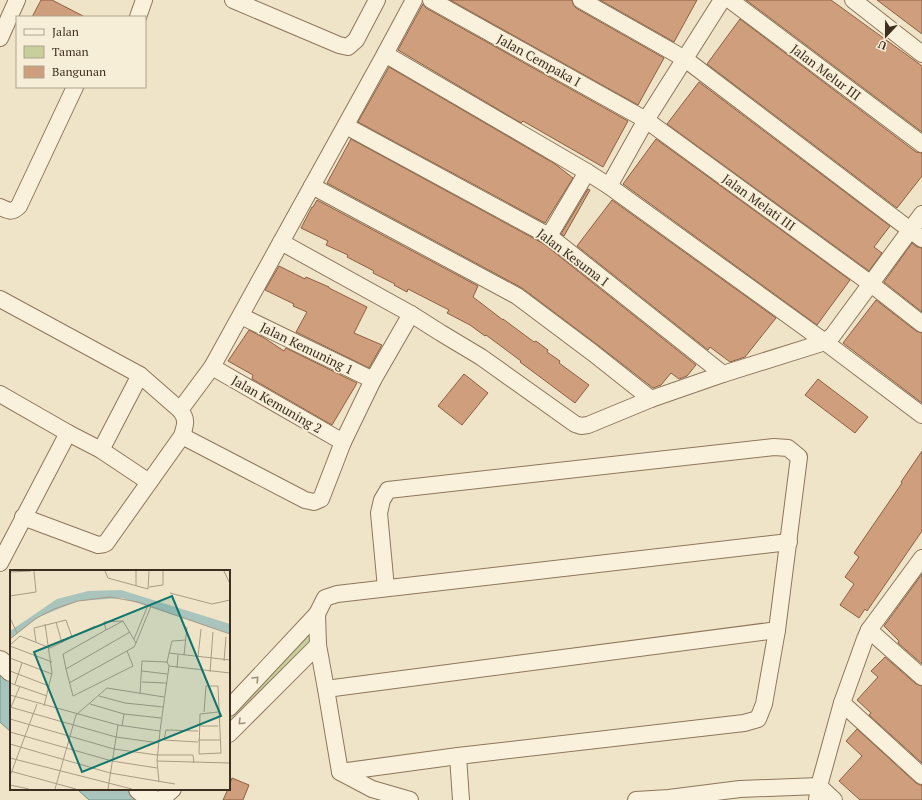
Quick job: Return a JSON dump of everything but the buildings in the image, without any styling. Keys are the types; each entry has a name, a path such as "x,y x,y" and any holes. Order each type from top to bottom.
{"street":[{"path":"7,33 17,0"},
{"path":"138,16 144,0"},
{"path":"233,0 339,45 348,47 356,40 377,0"},
{"path":"180,410 212,367 414,0"},
{"name":"Jalan Cempaka I","path":"431,0 646,120"},
{"path":"581,0 685,59 916,234"},
{"path":"609,186 646,120 722,0"},
{"name":"Jalan Melur III","path":"730,0 922,144"},
{"path":"853,0 922,54"},
{"path":"385,54 609,186 825,342 922,415"},
{"path":"0,207 9,211 15,210 19,206 75,88"},
{"name":"Jalan Melati III","path":"646,120 871,284 922,324"},
{"name":"Jalan Kesuma I","path":"346,126 549,236 722,374"},
{"path":"549,236 587,172"},
{"path":"312,186 517,296 651,399"},
{"path":"281,242 411,314 481,357 574,424 581,426 588,425 651,399 722,374 825,342 833,335 871,284 916,234 922,214"},
{"path":"0,299 140,375 180,410 184,415 186,423 182,436 106,543 98,545 24,517"},
{"path":"182,436 305,500 314,502 320,499 343,442 373,380 411,314"},
{"name":"Jalan Kemuning 1","path":"241,316 373,380"},
{"name":"Jalan Kemuning 2","path":"212,367 343,442"},
{"path":"101,450 140,375"},
{"path":"0,394 101,450 149,482"},
{"path":"0,563 68,433"},
{"path":"340,772 458,756 744,723 758,719 764,704 777,630 799,457 788,448 774,447 388,490 382,500 379,513 386,588"},
{"path":"230,707 317,614 325,598 337,594 789,542"},
{"path":"818,793 842,703 865,639 869,630 917,578 922,558"},
{"path":"317,614 318,645 340,772"},
{"path":"326,689 777,630"},
{"path":"869,630 922,677"},
{"path":"230,733 318,645"},
{"path":"0,661 10,670"},
{"path":"842,703 922,776"},
{"path":"458,756 461,800"},
{"path":"340,772 372,789 410,800"},
{"path":"150,795 169,790"},
{"path":"636,800 818,793 834,800"}],"green space":[{"path":"317,614 318,645 230,733 230,707"}],"water":[{"path":"0,661 10,670 10,731 0,722"},
{"path":"78,790 140,790 152,800 89,800"}]}
